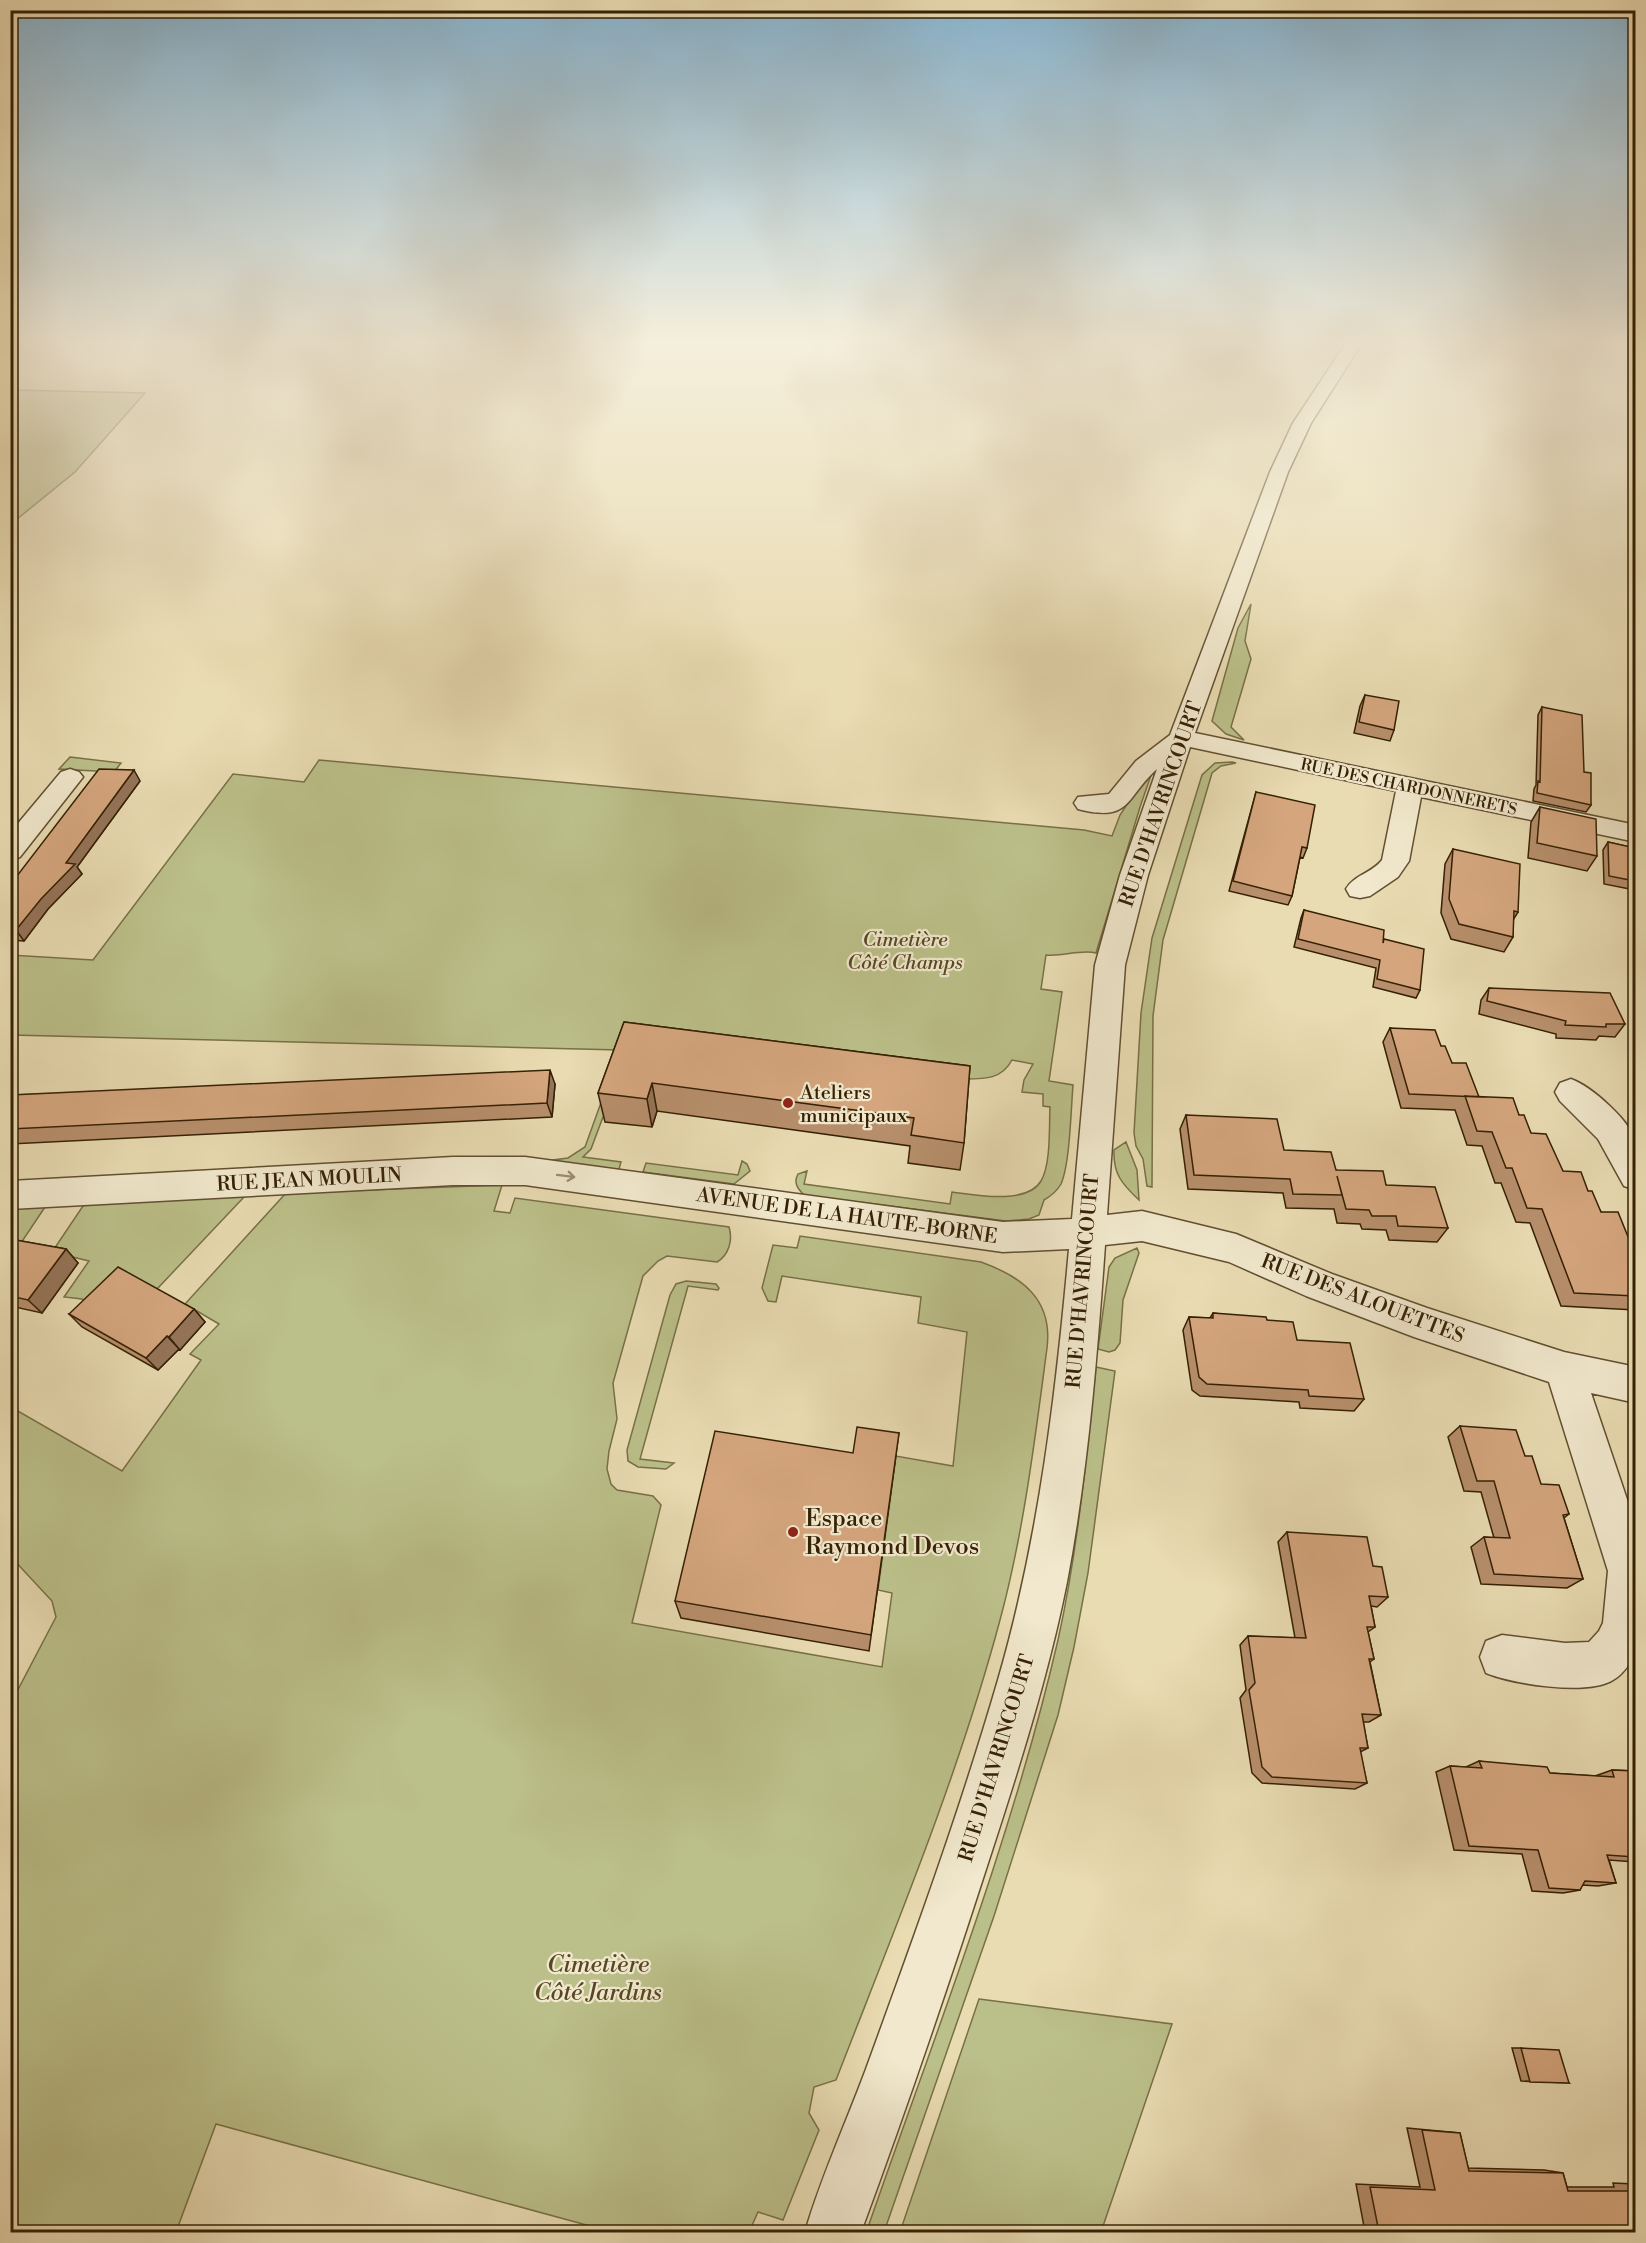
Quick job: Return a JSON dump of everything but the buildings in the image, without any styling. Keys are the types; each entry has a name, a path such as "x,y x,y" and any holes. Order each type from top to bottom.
{"street":[{"name":"RUE D'HAVRINCOURT","path":"833,2232 940,1936 996,1764 1032,1641 1045,1581 1064,1469 1088,1232 1103,1029 1110,965 1124,906 1262,515 1290,448"},
{"name":"RUE DES CHARDONNERETS","path":"1182,738 1635,834"},
{"path":"1087,803 1111,804 1118,800 1145,766 1182,738"},
{"path":"10,851 70,777"},
{"path":"1360,889 1388,871 1395,861 1410,786"},
{"path":"1571,1092 1602,1118 1614,1132 1635,1176"},
{"name":"RUE JEAN MOULIN","path":"10,1195 453,1171 525,1171 607,1181"},
{"name":"AVENUE DE LA HAUTE-BORNE","path":"607,1181 1003,1237 1023,1238 1088,1232"},
{"name":"RUE DES ALOUETTES","path":"1088,1232 1142,1226 1214,1242 1263,1259 1319,1284 1387,1310 1564,1370 1635,1385"},
{"path":"1502,1657 1565,1665 1599,1664 1615,1647 1625,1624 1629,1571 1564,1370"}],"green space":[{"path":"11,448 97,448 75,472 11,524"},
{"path":"1251,604 1245,641 1251,659 1231,727 1244,740 1226,734 1212,721 1238,628"},
{"path":"70,757 121,763 114,772 59,769"},
{"name":"Cimetière Côté Champs","path":"319,760 1084,830 1112,836 1120,815 1156,761 1096,953 1046,955 1041,989 1062,992 1049,1081 1073,1085 1068,1150 1061,1184 1044,1200 1039,1215 1029,1219 1006,1221 804,1195 797,1186 798,1174 807,1171 804,1184 950,1204 952,1192 1000,1197 1013,1196 1034,1188 1041,1181 1046,1165 1050,1107 1043,1106 1043,1094 1022,1092 1024,1080 1033,1064 1012,1060 1003,1071 992,1077 966,1079 630,1051 607,1117 603,1117 591,1149 583,1157 621,1162 619,1169 593,1171 577,1170 553,1160 568,1158 585,1147 620,1050 11,1035 10,955 93,960 233,774 304,782"},
{"path":"1215,763 1236,763 1221,766 1212,773 1163,940 1153,1016 1152,1187 1147,1186 1143,1159 1136,1146 1134,1133 1141,1013 1152,938 1202,775"},
{"path":"1126,1142 1137,1170 1139,1200 1123,1183 1115,1166 1114,1150"},
{"path":"742,1161 747,1164 750,1171 734,1184 643,1172 646,1163 738,1175"},
{"name":"Cimetière Côté Jardins","path":"502,1185 494,1211 510,1213 515,1198 729,1227 729,1247 717,1262 667,1256 658,1261 643,1276 613,1383 617,1419 607,1469 611,1484 617,1490 653,1496 661,1505 632,1623 882,1667 892,1593 878,1590 896,1456 953,1466 967,1332 918,1323 921,1297 782,1276 776,1302 768,1301 762,1288 773,1245 797,1248 800,1236 981,1262 1022,1283 1040,1304 1045,1316 1048,1331 1047,1348 1022,1519 1000,1620 983,1679 924,1852 836,2080 814,2087 809,2113 819,2130 783,2220 758,2212 749,2232 612,2232 216,2124 176,2232 11,2232 11,1703 56,1617 52,1601 11,1557 11,1407 122,1471 201,1360 190,1354 219,1324 185,1304 286,1193"},
{"path":"245,1196 157,1289 93,1306 82,1299 64,1297 89,1261 52,1252 85,1203"},
{"path":"45,1207 19,1246 11,1245 10,1208"},
{"path":"1137,1248 1139,1253 1123,1300 1120,1343 1115,1350 1109,1352 1098,1349 1109,1267 1115,1258"},
{"path":"686,1281 716,1284 719,1288 718,1290 688,1286 640,1459 674,1463 666,1469 638,1467 628,1461 627,1450 670,1295 676,1284"},
{"path":"1096,1367 1115,1371 1088,1573 1058,1715 994,1916 884,2232 871,2232 867,2230 995,1863 1039,1715 1058,1640 1071,1572"},
{"path":"979,1999 1172,2024 1101,2232 900,2232"}],"place":[{"name":"Ateliers municipaux","path":"788,1103"},
{"name":"Espace Raymond Devos","path":"793,1532"}]}
